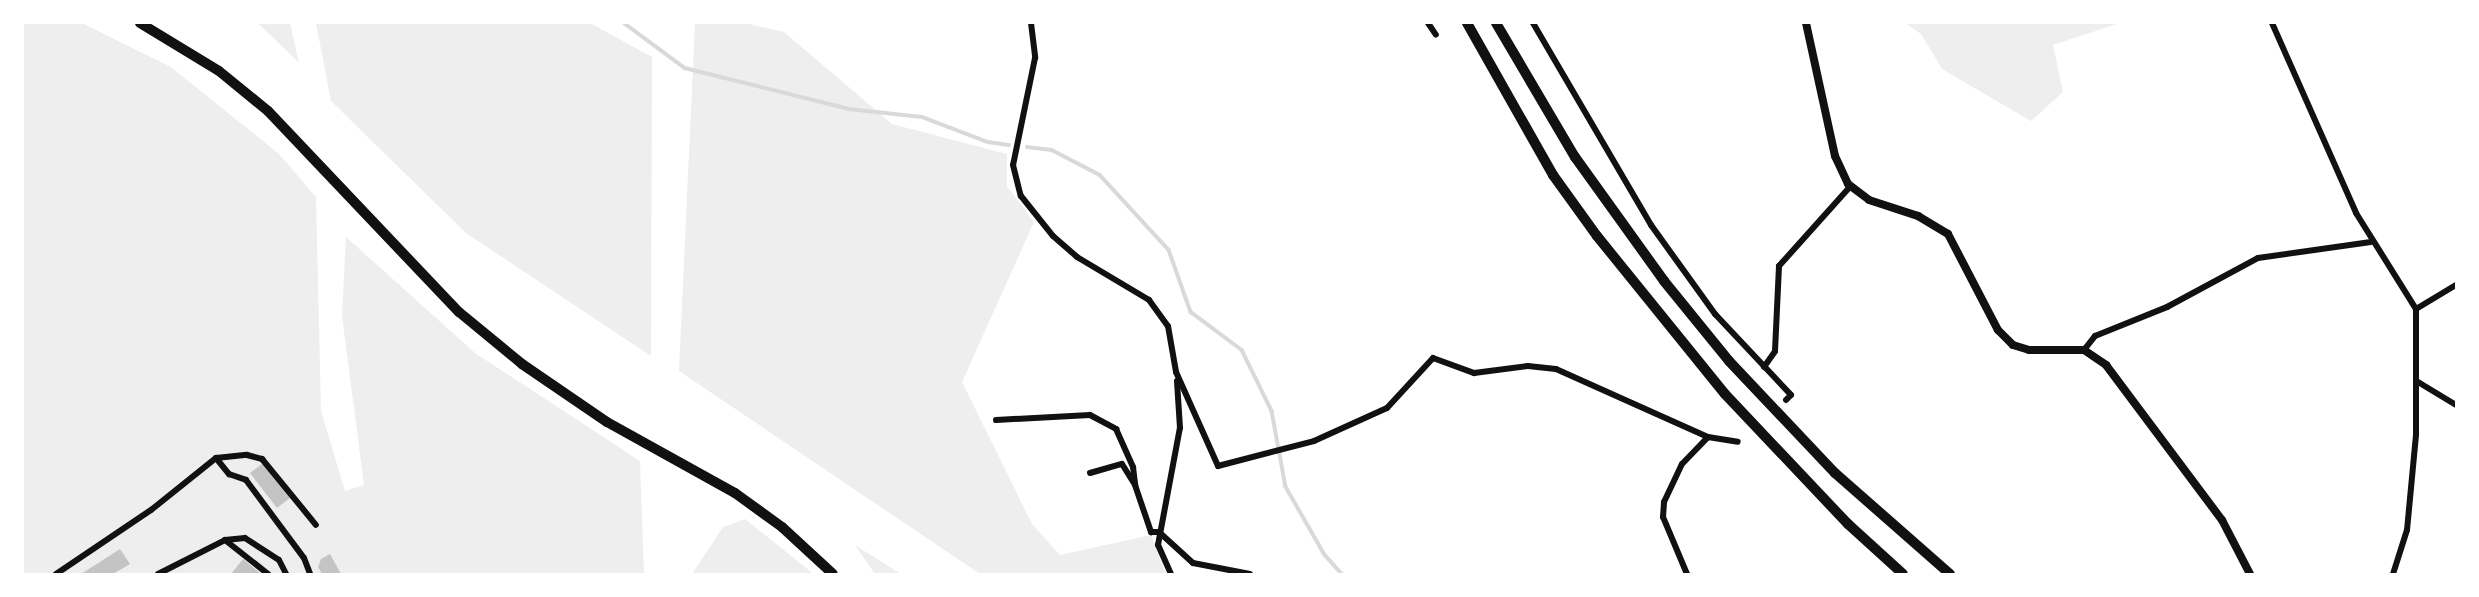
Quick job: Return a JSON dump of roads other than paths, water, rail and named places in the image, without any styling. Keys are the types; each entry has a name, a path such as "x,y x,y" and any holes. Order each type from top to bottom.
{"highway":[{"path":"140,23 219,71 268,111 459,312 522,364 607,422 734,492 782,527 833,574"},
{"path":"1460,23 1506,99 1597,236 1725,394 1821,496 1903,574"},
{"path":"1466,23 1506,99"},
{"path":"1496,23 1575,157 1713,341 1835,473 1950,574"}],"street":[{"path":"1031,23 1035,58 1013,165 1021,196 1030,213 1077,257 1149,300 1168,326 1176,372 1180,428 1158,545 1171,574"},
{"path":"1428,23 1436,35"},
{"path":"1533,23 1651,225 1715,314 1791,395 1786,400"},
{"path":"1806,23 1835,156 1850,187 1869,200 1918,216 1948,234 1997,330 2013,345 2029,350 2084,350 2106,365 2222,520 2250,574"},
{"path":"2272,23 2316,131 2371,242 2416,309 2418,382 2407,530 2393,574"},
{"path":"1765,367 1775,351 1779,266 1850,187"},
{"path":"2084,350 2095,336 2167,307 2258,258 2371,242"},
{"path":"2416,309 2456,285"},
{"path":"1176,372 1218,466 1287,450 1387,408 1433,358 1474,373 1528,366 1556,369 1708,437 1738,442"},
{"path":"2418,382 2456,405"},
{"path":"996,421 1090,415 1116,429 1133,467 1135,485 1151,532 1159,532 1193,563 1250,574"},
{"path":"1687,574 1663,517 1664,502 1682,464 1708,437"},
{"path":"56,574 151,510 216,458 247,455 262,459 316,525"},
{"path":"216,458 229,474 246,480 266,504 310,574"},
{"path":"1090,473 1122,464 1135,485"},
{"path":"158,574 225,540 245,538 264,546 279,560 286,574"},
{"path":"225,540 268,574"}],"waterway":[{"path":"624,23 685,68 849,109 922,117 988,142 1009,145"},
{"path":"1027,147 1052,150 1100,175 1169,250 1191,312 1242,350 1272,411 1286,487 1325,555 1342,574"}]}
